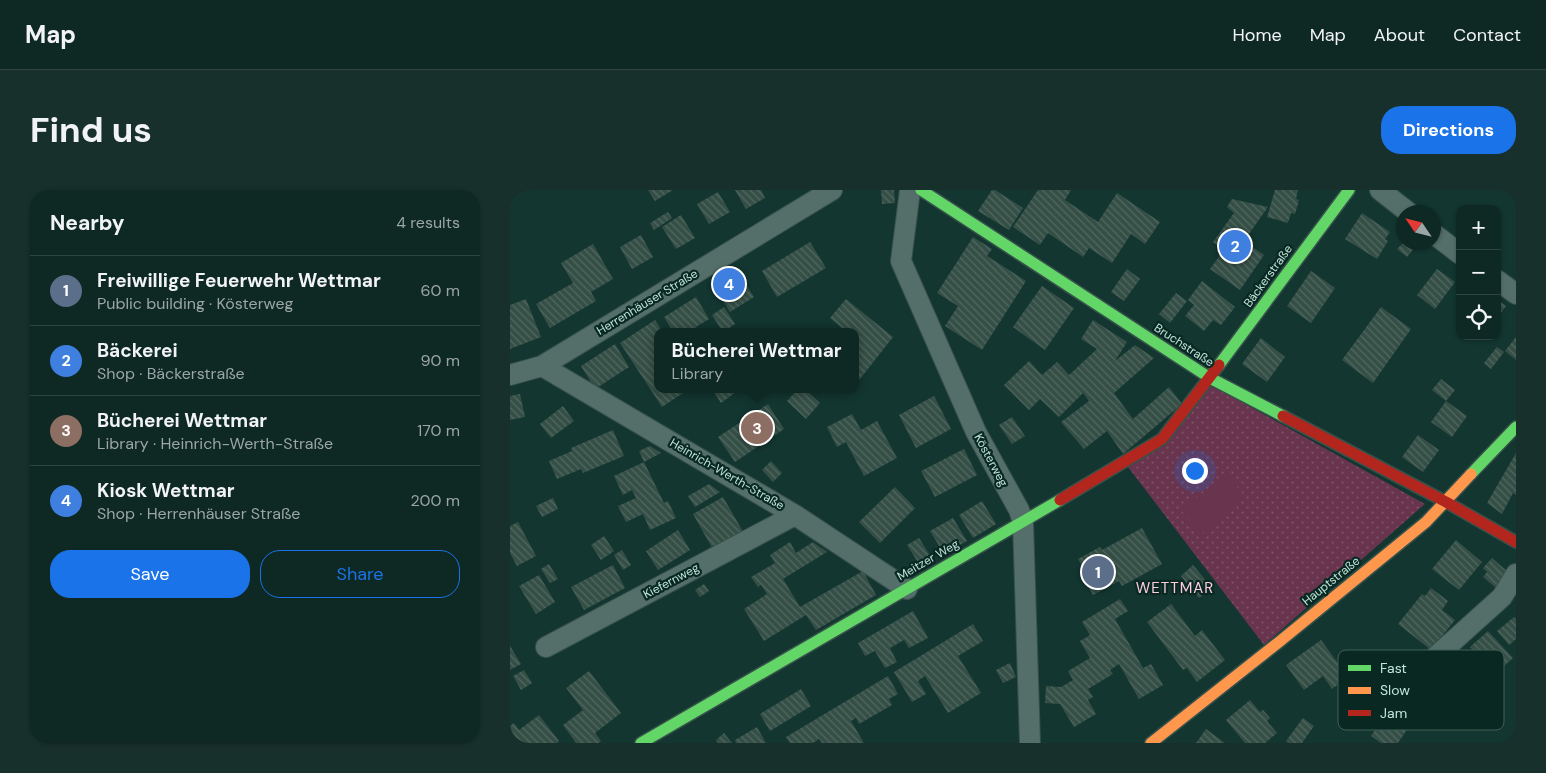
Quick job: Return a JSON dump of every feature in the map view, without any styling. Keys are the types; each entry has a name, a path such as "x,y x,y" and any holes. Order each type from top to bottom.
{"street":[{"name":"Herrenhäuser Straße","path":"510,376 542,366 832,190"},
{"name":"Kösterweg","path":"910,190 901,261 976,432 1018,510 1022,522 1030,743"},
{"name":"Bruchstraße","path":"921,190 1210,378 1446,502 1516,542"},
{"name":"Bäckerstraße","path":"1210,378 1349,190"},
{"path":"1380,190 1399,205"},
{"path":"1441,239 1456,251"},
{"path":"1501,283 1516,294"},
{"name":"Heinrich-Werth-Straße","path":"542,366 795,515 907,589"},
{"name":"Meitzer Weg","path":"641,743 1162,439 1210,378"},
{"name":"Hauptstraße","path":"1151,743 1426,522 1516,426"},
{"name":"Kiefernweg","path":"546,647 795,515"},
{"path":"1443,650 1502,597 1516,574"}],"shaded area":[{"path":"1211,385 1425,504 1264,645 1128,467"},
{"path":"1227,474 1246,498 1200,535 1181,510"}],"building":[{"path":"648,190 673,190 655,201"},
{"path":"735,190 761,190 765,198 746,209"},
{"path":"881,190 894,190 895,203 882,204"},
{"path":"992,190 995,190 1023,208 1009,230 978,211"},
{"path":"1038,190 1071,190 1065,200 1098,222 1117,193 1160,222 1145,244 1131,234 1112,263 1089,248 1083,257 1048,233 1040,245 1013,227"},
{"path":"1275,190 1298,190 1296,199 1299,200 1295,214 1291,213 1288,223 1267,217"},
{"path":"718,192 730,212 709,224 697,204"},
{"path":"1232,199 1268,207 1244,241 1264,255 1240,290 1210,269 1224,250 1213,242 1234,213 1227,207"},
{"path":"668,212 672,218 654,230 650,223"},
{"path":"1362,213 1390,232 1385,239 1388,241 1377,259 1345,239"},
{"path":"681,215 695,238 676,249 662,227"},
{"path":"641,235 653,257 632,269 620,247"},
{"path":"973,237 992,249 987,256 1026,281 982,350 945,326 958,306 937,293"},
{"path":"810,242 826,268 777,297 762,271"},
{"path":"593,244 613,279 591,292 596,301 550,328 536,304 573,283 561,263"},
{"path":"1398,250 1413,250 1407,257"},
{"path":"1127,269 1140,279 1124,301 1111,292"},
{"path":"1437,269 1455,282 1435,309 1417,295"},
{"path":"731,271 736,280 741,277 754,297 730,312 712,283"},
{"path":"1311,271 1335,288 1311,323 1287,306"},
{"path":"1202,281 1235,307 1221,325 1213,320 1204,331 1185,316 1194,305 1188,300"},
{"path":"1042,286 1074,308 1045,350 1013,327"},
{"path":"1176,293 1187,301 1170,323 1159,314"},
{"path":"696,297 709,319 697,328 671,328 664,317"},
{"path":"526,299 541,337 510,349 510,305"},
{"path":"846,299 893,337 859,380 859,328 842,328 830,318"},
{"path":"1501,302 1506,306 1501,313"},
{"path":"724,307 735,324 729,328 720,328 712,315"},
{"path":"1381,307 1411,329 1373,383 1342,360"},
{"path":"655,320 660,328 654,328 654,393 683,393 662,407 620,343"},
{"path":"1093,320 1127,342 1115,361 1135,345 1154,358 1114,393 1133,419 1169,387 1182,404 1123,454 1107,431 1084,449 1061,422 1089,401 1083,393 1059,417 1040,399 1029,410 1004,385 1029,361 1042,375 1057,362 1069,375 1097,349 1081,339"},
{"path":"1516,337 1516,360 1505,351"},
{"path":"1261,338 1285,357 1267,382 1242,364"},
{"path":"615,344 629,367 595,389 581,366"},
{"path":"1497,347 1504,352 1491,369 1484,363"},
{"path":"1441,379 1455,390 1446,401 1432,390"},
{"path":"715,393 735,393 721,403"},
{"path":"794,393 809,393 820,403 806,419 787,401"},
{"path":"520,394 525,417 510,420 510,396"},
{"path":"934,396 951,429 916,448 899,415"},
{"path":"1446,401 1467,416 1452,437 1431,422"},
{"path":"768,404 784,429 735,462 718,437"},
{"path":"563,406 574,421 551,438 540,424"},
{"path":"852,414 861,430 877,421 897,458 864,476 846,442 837,447 827,427"},
{"path":"1012,417 1025,436 1012,444 999,425"},
{"path":"613,430 624,456 583,473 581,469 557,479 549,461 572,451 571,448"},
{"path":"1418,435 1439,450 1423,472 1402,457"},
{"path":"650,446 661,453 644,462 639,451"},
{"path":"964,449 977,475 935,497 921,471"},
{"path":"1516,453 1516,495 1513,493 1502,514 1487,503"},
{"path":"771,461 782,473 773,482 762,470"},
{"path":"644,462 664,503 668,501 676,518 650,530 643,514 626,522 618,506 636,498 632,490 623,495 614,476"},
{"path":"709,484 720,492 695,507 688,496"},
{"path":"895,487 915,508 880,543 859,522"},
{"path":"723,497 745,535 715,553 693,514"},
{"path":"553,498 558,509 542,517 536,506"},
{"path":"982,501 996,524 973,538 959,515"},
{"path":"953,518 967,541 944,554 930,531"},
{"path":"518,522 536,556 517,566 510,553 510,526"},
{"path":"1142,528 1162,564 1122,586 1119,581 1093,595 1084,579 1088,577 1078,559 1100,547 1102,550"},
{"path":"678,530 690,550 658,570 646,551"},
{"path":"604,536 614,551 601,560 591,545"},
{"path":"919,538 931,557 919,564 907,545"},
{"path":"1456,540 1482,562 1459,590 1432,569"},
{"path":"790,542 796,553 813,542 827,552 783,579 800,607 863,571 876,595 816,630 806,615 764,641 744,609 767,594 761,585 758,587 751,577 775,563 770,555"},
{"path":"622,550 631,565 623,570 614,555"},
{"path":"1492,558 1508,572 1495,587 1483,577 1487,572 1483,568"},
{"path":"549,564 558,579 550,583 541,569"},
{"path":"613,565 625,588 584,610 571,587"},
{"path":"1193,565 1212,588 1199,598 1181,576"},
{"path":"539,575 555,602 536,614 519,586"},
{"path":"704,584 709,591 700,597 695,590"},
{"path":"1431,588 1448,601 1442,610 1455,620 1431,650 1398,624 1422,594 1425,596"},
{"path":"1120,599 1128,611 1115,619 1143,668 1151,664 1163,685 1139,699 1119,664 1110,670 1113,674 1088,689 1093,697 1088,700 1096,714 1074,727 1060,704 1045,703 1046,686 1061,687 1073,680 1068,671 1090,658 1080,641 1090,635 1082,622"},
{"path":"1171,604 1195,636 1202,630 1225,660 1197,682 1187,668 1183,670 1147,622"},
{"path":"913,611 928,638 909,648 904,640 890,648 897,662 885,668 875,651 865,656 858,643"},
{"path":"1514,617 1516,619 1516,639 1509,645 1497,631"},
{"path":"973,624 983,641 958,656 981,693 948,713 925,676 918,681 926,694 912,702 894,672"},
{"path":"1488,631 1513,658 1504,666 1504,650 1473,650 1470,647"},
{"path":"1321,640 1338,663 1338,684 1332,689 1323,676 1304,690 1286,665"},
{"path":"510,646 521,664 510,670"},
{"path":"1010,663 1016,677 1003,683 996,670"},
{"path":"524,670 532,683 521,690 513,676"},
{"path":"589,671 621,713 595,733 601,741 599,743 576,743 563,725 583,710 566,688"},
{"path":"888,676 898,694 889,699 892,705 859,724 856,718 851,721 864,743 822,743 819,739 813,743 790,743 786,737"},
{"path":"801,689 811,706 770,731 760,714"},
{"path":"1250,700 1260,712 1263,710 1270,718 1267,721 1277,733 1265,743 1245,743 1226,720"},
{"path":"539,715 559,741 557,743 514,743 510,738 510,726 514,723 519,730"},
{"path":"1303,718 1314,726 1302,743 1289,743 1286,741"},
{"path":"757,727 766,743 736,743 735,740"},
{"path":"1206,729 1225,743 1196,743"},
{"path":"1375,730 1407,730 1398,743 1381,743 1371,736"},
{"path":"724,733 732,743 718,743 716,740"}],"traffic: fast":[{"path":"921,190 1210,378 1283,416"},
{"path":"1219,365 1349,190"},
{"path":"1471,474 1516,427"},
{"path":"641,743 1060,500"}],"traffic: slow":[{"path":"1151,743 1426,522 1471,474"}],"traffic: jam":[{"path":"1060,500 1162,439 1219,365"},
{"path":"1283,416 1446,502 1516,542"}],"place":[{"name":"Bäckerei","path":"1235,246"},
{"name":"Kiosk Wettmar","path":"729,284"},
{"name":"Bücherei Wettmar","path":"757,428"},
{"name":"Freiwillige Feuerwehr Wettmar","path":"1098,572"}],"district":[{"name":"WETTMAR","path":"1175,588"}]}
